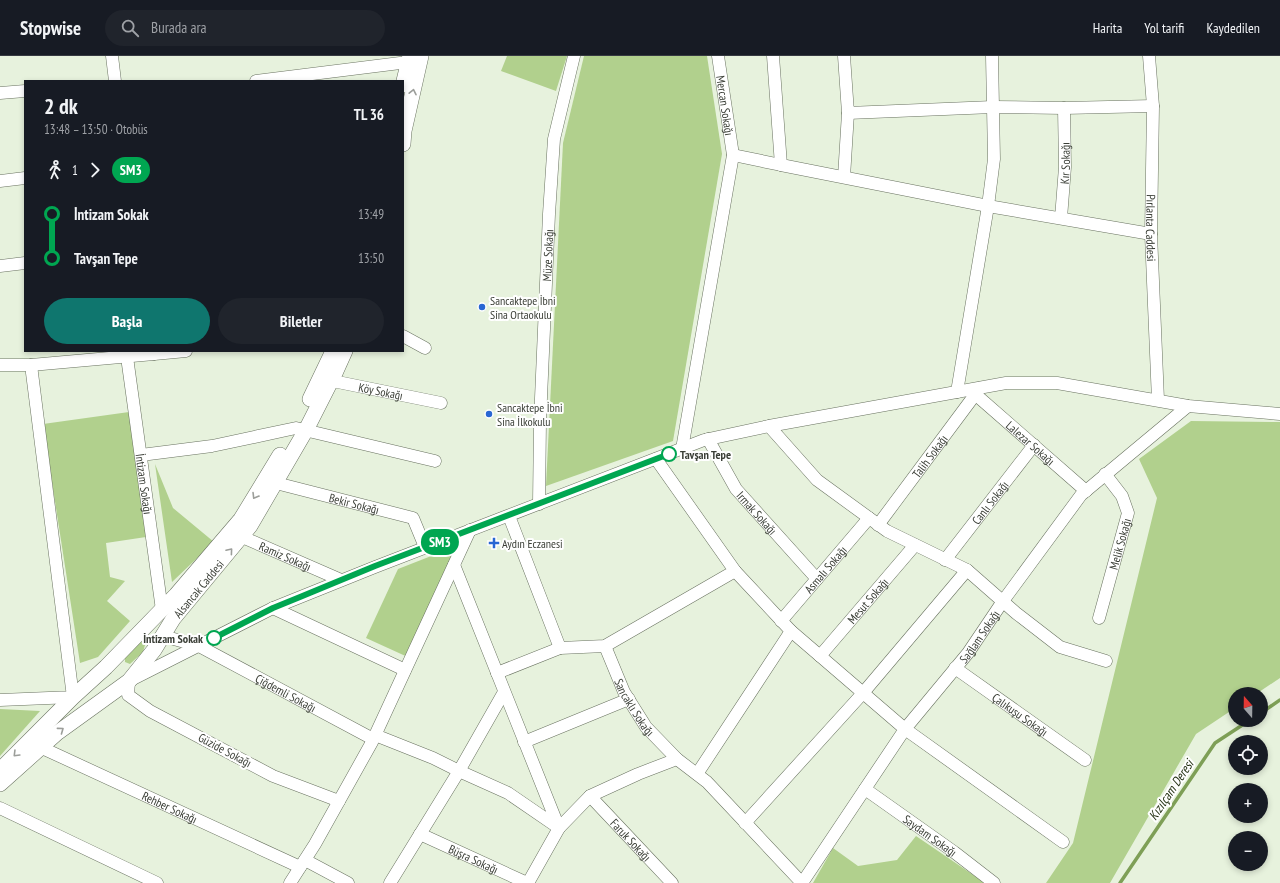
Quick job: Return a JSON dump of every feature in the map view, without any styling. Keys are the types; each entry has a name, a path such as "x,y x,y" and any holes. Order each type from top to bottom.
{"street":[{"path":"112,56 115,80"},
{"name":"Müze Sokağı","path":"539,504 541,405 549,214 554,139 574,56"},
{"name":"Mercan Sokağı","path":"682,448 733,155 718,56"},
{"path":"773,56 781,165"},
{"path":"844,56 848,113 844,177"},
{"path":"957,392 988,206 994,159 992,56"},
{"name":"Pırlanta Caddesi","path":"1149,56 1154,106 1151,234 1158,400"},
{"path":"263,80 413,58"},
{"path":"404,83 413,58"},
{"path":"404,129 413,58"},
{"path":"0,93 24,91"},
{"path":"848,113 993,107 1064,108 1154,106"},
{"name":"Kır Sokağı","path":"1061,218 1064,167 1064,108"},
{"path":"733,155 988,206 1151,234"},
{"path":"0,181 24,178"},
{"path":"0,266 24,263"},
{"path":"404,337 425,348"},
{"path":"0,365 31,365 170,352"},
{"name":"Alsancak Caddesi","path":"326,380 333,352"},
{"name":"Alsancak Caddesi","path":"0,784 57,733 130,681 154,650 172,619 236,534 241,519 270,482 301,429 326,380 344,352"},
{"name":"İntizam Sokağı","path":"127,357 162,610"},
{"path":"0,700 73,697 31,365"},
{"name":"Köy Sokağı","path":"326,380 441,403"},
{"path":"106,667 114,680 130,681 273,608 341,580 708,439 769,426 957,392 978,391 1006,383 1057,383 1188,406 1280,414"},
{"name":"Lalezar Sokağı","path":"978,391 1034,445 1086,491"},
{"name":"Talih Sokağı","path":"874,521 978,391"},
{"name":"Sağlam Sokağı","path":"802,883 905,729 968,653 1003,601 1081,494 1188,406"},
{"path":"769,426 817,480 887,531 967,570 1060,647 1106,662"},
{"path":"141,455 212,446 301,429 435,461"},
{"name":"Irmak Sokağı","path":"708,439 736,489 817,579"},
{"name":"Canlı Sokağı","path":"945,560 1034,445"},
{"path":"656,459 735,571 791,632 905,729 1063,842"},
{"name":"Melik Sokağı","path":"1099,618 1128,513 1122,496 1105,474"},
{"name":"Bekir Sokağı","path":"270,482 413,518 425,548"},
{"path":"509,516 560,648"},
{"name":"Asmalı Sokağı","path":"781,620 817,579 874,521"},
{"path":"290,883 339,801 374,737 470,530"},
{"name":"Alsancak Caddesi","path":"0,770 73,697 106,667 236,534"},
{"name":"Ramiz Sokağı","path":"236,534 341,580"},
{"name":"Mesut Sokağı","path":"820,656 915,545"},
{"path":"454,565 559,828"},
{"path":"745,823 863,694 967,570"},
{"path":"497,673 560,648 605,646 735,571"},
{"path":"273,608 405,670"},
{"path":"145,628 157,627 163,636"},
{"path":"697,774 791,632"},
{"name":"Çiğdemli Sokağı","path":"163,636 199,646 374,737 433,758 458,772 508,793 559,828"},
{"name":"Sancaklı Sokağı","path":"605,646 624,692 646,727 677,759 707,782 802,883"},
{"name":"Çalıkuşu Sokağı","path":"955,668 1085,760"},
{"name":"Güzide Sokağı","path":"130,681 128,695 150,711 273,776 339,801"},
{"path":"390,883 458,772 504,692"},
{"path":"524,742 629,699"},
{"name":"Rehber Sokağı","path":"40,747 348,883"},
{"path":"528,883 559,828 590,796 638,774 677,759"},
{"name":"Saydam Sokağı","path":"865,789 954,852 994,883"},
{"name":"Faruk Sokağı","path":"590,796 672,883"},
{"path":"0,808 157,883"},
{"name":"Büşra Sokağı","path":"420,834 528,883"}],"green space":[{"path":"507,56 567,56 556,91 501,71"},
{"path":"584,56 707,56 722,154 673,441 546,486 563,143"},
{"path":"129,412 146,537 106,543 110,577 125,581 107,601 130,621 98,657 80,663 43,424"},
{"path":"1191,421 1280,422 1280,678 1266,687 1228,687 1228,713 1196,734 1110,883 1046,883 1073,843 1157,498 1139,459"},
{"path":"155,464 173,508 214,542 172,582"},
{"path":"467,542 412,659 366,638 398,569"},
{"path":"138,641 142,641 145,645 143,652 130,664 125,662 125,654"},
{"path":"0,709 40,711 0,756"},
{"path":"916,836 985,883 813,883 833,848 858,866 897,860"}],"waterway":[{"name":"Kızılçam Deresi","path":"1268,708 1280,700"},
{"name":"Kızılçam Deresi","path":"1120,883 1215,743 1239,727"}],"bus line":[{"name":"SM3","path":"214,638 273,608 375,566 669,454"}],"place":[{"name":"Sancaktepe İbni Sina Ortaokulu","path":"482,307"},
{"name":"Sancaktepe İbni Sina İlkokulu","path":"489,414"},
{"name":"Tavşan Tepe","path":"669,454"},
{"name":"Aydın Eczanesi","path":"494,543"},
{"name":"İntizam Sokak","path":"214,638"}]}
